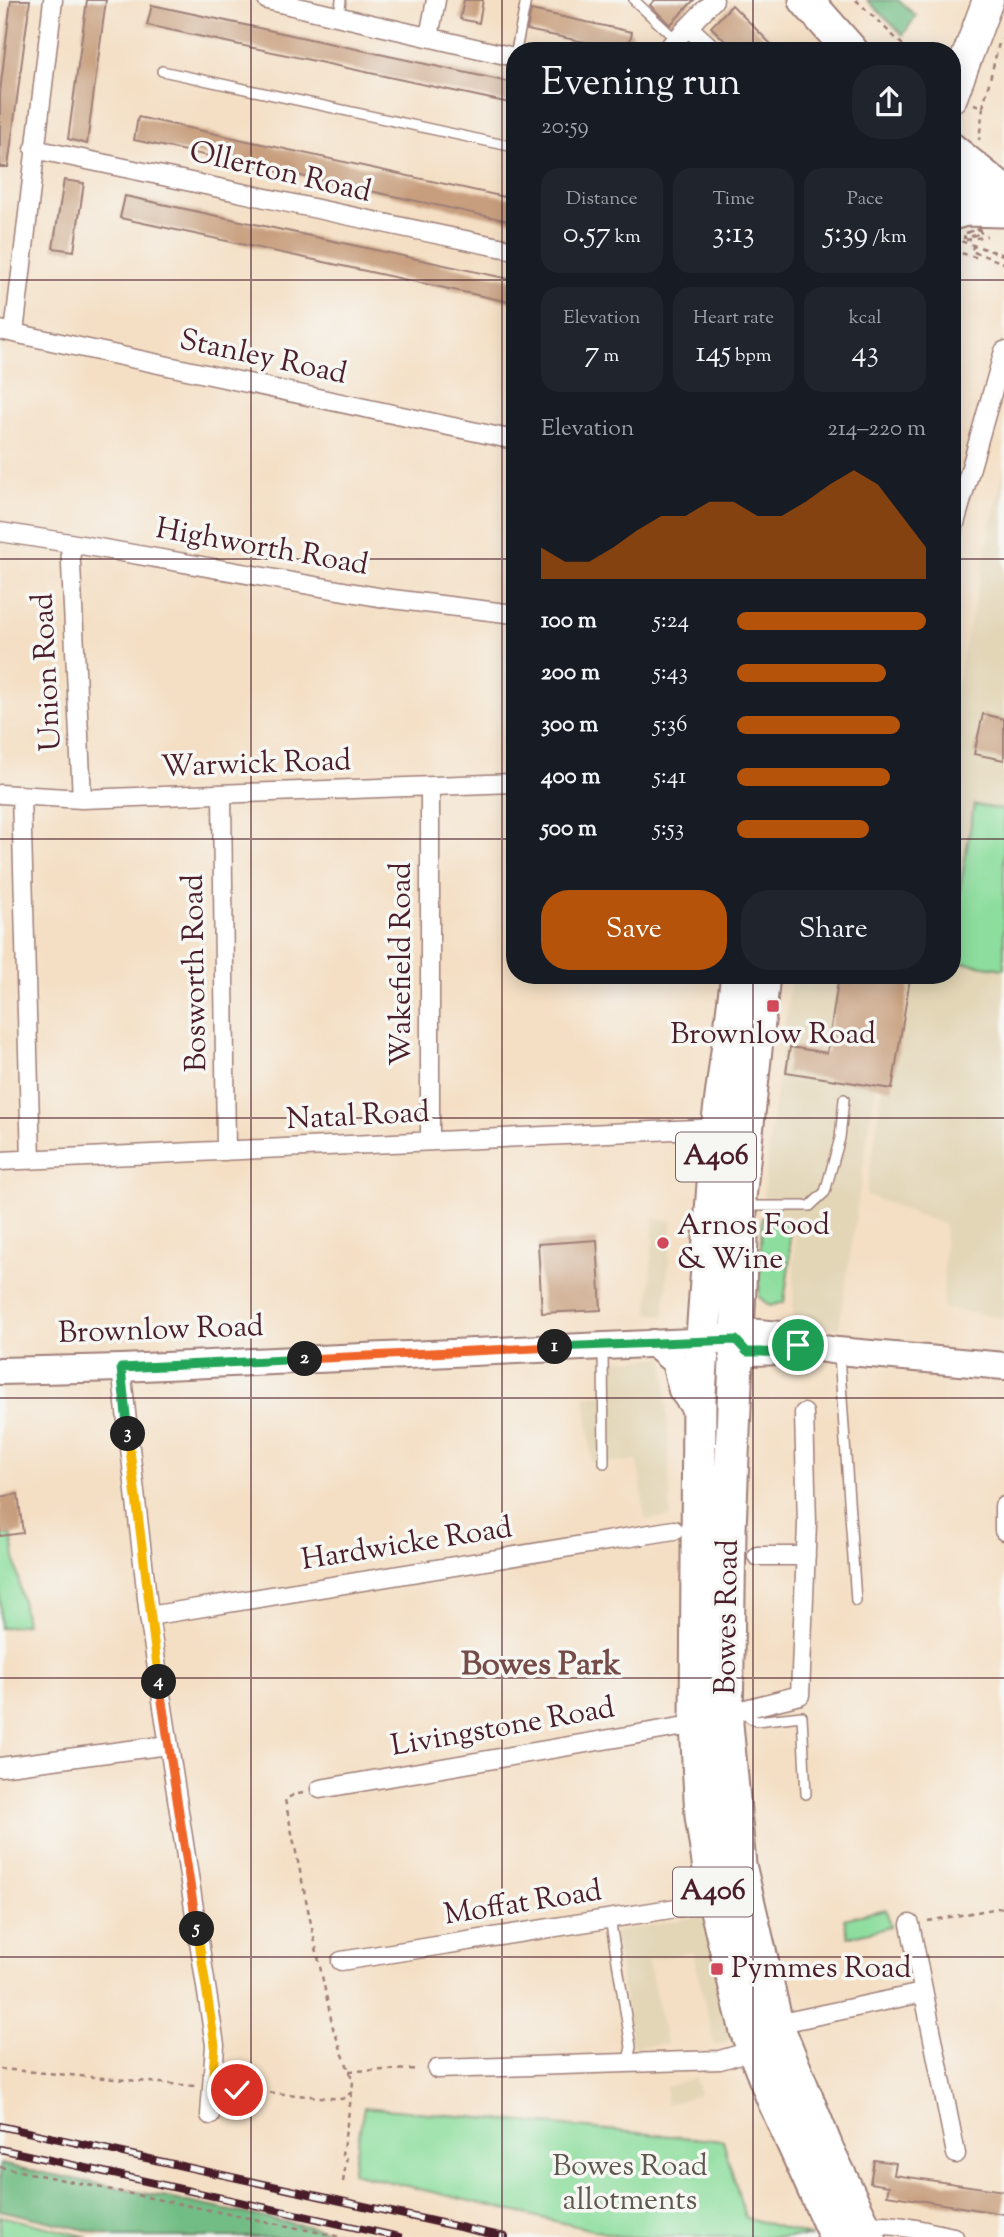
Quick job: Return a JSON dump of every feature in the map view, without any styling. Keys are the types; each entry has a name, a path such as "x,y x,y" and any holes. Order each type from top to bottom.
{"highway":[{"path":"806,0 843,42"},
{"path":"963,231 966,209 1003,203"},
{"name":"A406","path":"685,1528 698,1412 718,1128 737,984"},
{"name":"Bowes Road","path":"762,984 739,1198 741,1238 723,1716 702,1816 731,1899 759,2035 827,2150 855,2235"},
{"name":"Bowes Road","path":"685,1528 723,1716"}],"main road":[{"path":"961,100 961,55 988,0"},
{"path":"961,156 1003,203"},
{"path":"961,180 1003,203"},
{"name":"A406","path":"703,1340 720,1331 723,1323 730,1239 739,1198"},
{"name":"Brownlow Road","path":"0,1371 736,1340 748,1332 790,1336 798,1345 838,1351 1004,1366"},
{"path":"653,1343 675,1362 682,1390 698,1412"}],"street":[{"path":"7,332 53,0"},
{"path":"267,0 340,8 429,37 506,55"},
{"path":"429,37 436,0"},
{"path":"680,42 714,0"},
{"name":"Ollerton Road","path":"34,149 506,248"},
{"name":"Stanley Road","path":"7,332 506,438"},
{"path":"961,502 1004,351"},
{"name":"Highworth Road","path":"0,532 384,598 506,613"},
{"name":"Union Road","path":"70,542 82,799"},
{"name":"Warwick Road","path":"0,794 82,799 222,796 506,783"},
{"name":"Wakefield Road","path":"430,787 430,1141"},
{"path":"21,795 31,1160"},
{"name":"Bosworth Road","path":"222,796 226,1151"},
{"name":"Natal Road","path":"0,1161 718,1128"},
{"path":"121,1368 149,1616 215,2045 211,2115"},
{"path":"757,1556 806,1556 804,1413"},
{"path":"1004,1506 1004,1531"},
{"name":"Hardwicke Road","path":"149,1616 685,1528"},
{"name":"Livingstone Road","path":"320,1789 723,1716 800,1695 806,1556"},
{"path":"0,1767 168,1745"},
{"name":"Moffat Road","path":"341,1961 731,1899"},
{"path":"909,1924 956,2154"},
{"path":"437,2068 720,2060 759,2035 922,1993"},
{"path":"855,2235 880,2224 954,2237"}],"lane":[{"path":"518,42 526,0"},
{"path":"634,0 680,42"},
{"path":"162,71 506,145"},
{"path":"739,1198 755,1206 810,1206 825,1192 840,1138 844,1099"},
{"path":"603,1345 604,1463"},
{"path":"838,1351 856,1601"},
{"path":"723,1716 749,1717 756,1721 802,1716 806,1794"},
{"path":"610,1918 631,2047 627,2064"}],"path":[{"path":"856,0 900,42"},
{"path":"979,146 978,134 983,107 1002,30"},
{"path":"961,100 983,107"},
{"path":"963,231 976,236"},
{"path":"963,231 982,237"},
{"path":"961,241 1004,255"},
{"path":"1004,255 976,246 971,251 1004,264"},
{"path":"961,253 975,257 976,254 1004,264"},
{"path":"320,1789 293,1795 285,1800 333,2028 353,2081 342,2155 347,2156 343,2182"},
{"path":"909,1924 1004,1907"},
{"path":"349,2071 437,2068"},
{"path":"0,2069 342,2099 352,2092"},
{"path":"0,2167 341,2237"}],"shaded area":[{"path":"1004,468 1004,1318 943,1308 945,1225 866,1195 899,984 961,984 961,664"},
{"path":"790,984 891,984 839,1329 793,1318 795,1218 761,1211"},
{"path":"654,1218 673,1220 664,1316 649,1313"},
{"path":"665,1357 671,1517 645,1520 638,1461 592,1463 585,1395 607,1395 608,1361"},
{"path":"707,1915 733,2036 725,2043 714,2045 693,1952 648,1960 667,2045 632,2046 614,1932"},
{"path":"696,2078 699,2095 666,2105 666,2087"}],"green space":[{"path":"867,0 898,0 916,16 903,35"},
{"path":"974,805 1004,810 1004,969 961,962 961,883"},
{"path":"762,1218 789,1223 790,1259 784,1302 770,1306 759,1297"},
{"path":"11,1534 26,1624 0,1628 0,1536"},
{"path":"886,1909 890,1927 848,1937 844,1919"},
{"name":"Bowes Road allotments","path":"364,2107 723,2141 745,2217 812,2237 622,2237 352,2173"},
{"path":"0,2164 360,2237 116,2237 0,2210"},
{"path":"0,2216 88,2237 0,2237"}],"building":[{"path":"11,0 30,0 8,167 0,167 0,92"},
{"path":"87,0 106,0 87,144 68,139"},
{"path":"464,0 483,0 479,23 460,19"},
{"path":"655,0 694,0 670,25 650,5"},
{"path":"152,5 506,81 506,102 147,25"},
{"path":"732,5 769,42 726,42 711,27"},
{"path":"531,10 632,32 630,42 585,42 527,30"},
{"path":"138,117 506,197 506,220 134,140"},
{"path":"64,180 84,183 74,251 53,248"},
{"path":"125,196 506,278 506,301 120,218"},
{"path":"983,714 1004,719 1004,760 974,754"},
{"path":"838,984 909,984 892,1089 786,1072 790,1047 827,1053"},
{"path":"597,1240 601,1310 542,1313 538,1244"},
{"path":"18,1494 23,1533 0,1536 0,1497"},
{"path":"874,2160 896,2163 894,2175 1004,2191 1004,2214 887,2195 889,2186 870,2183"}],"railway":[{"path":"0,2126 505,2237"},
{"path":"0,2149 399,2237"}],"place":[{"name":"Brownlow Road","path":"773,1006"},
{"name":"Arnos Food & Wine","path":"663,1243"},
{"name":"Pymmes Road","path":"717,1969"}],"district":[{"name":"Bowes Park","path":"541,1666"}],"route":[{"path":"237,2090 212,2088 215,2045 149,1616 121,1368 703,1340 736,1340 747,1352 792,1351 798,1345"}]}
